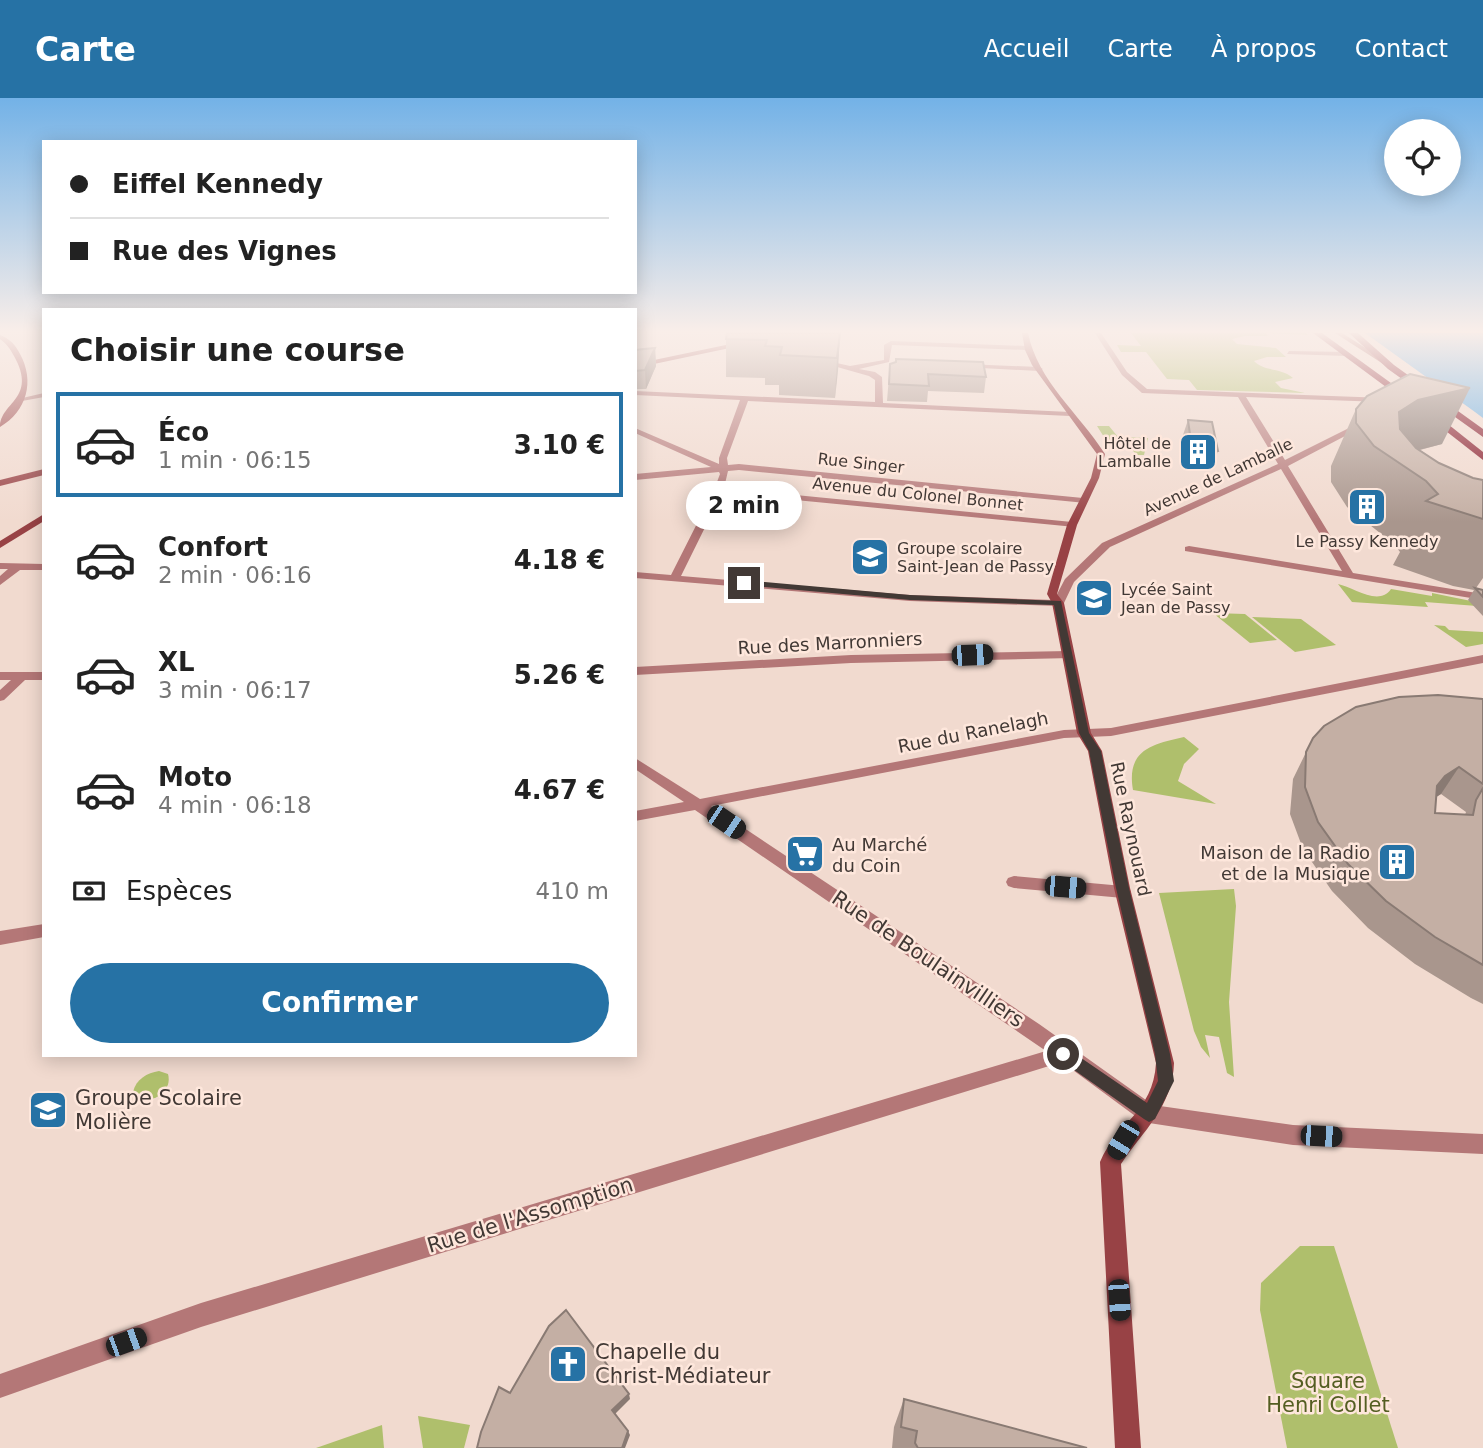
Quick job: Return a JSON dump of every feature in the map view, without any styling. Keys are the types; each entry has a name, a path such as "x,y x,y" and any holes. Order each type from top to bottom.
{"main road":[{"path":"1404,396 1483,457"},
{"path":"1429,396 1483,433"},
{"path":"1440,396 1483,427"},
{"path":"1420,408 1437,402"}],"street":[{"path":"0,425 23,396"},
{"path":"22,399 38,396"},
{"path":"701,396 1070,414"},
{"path":"879,396 879,405"},
{"name":"Rue Raynouard","path":"1058,396 1094,441 1101,454 1095,478 1072,525 1052,594 1058,603 1084,733 1095,751 1123,892 1165,1063 1166,1081 1149,1114 1123,1140 1110,1162 1128,1448"},
{"path":"1242,396 1350,576"},
{"path":"1272,396 1364,399 1420,408"},
{"path":"721,468 745,398"},
{"path":"1364,399 1379,404 1388,411"},
{"path":"1399,406 1420,408"},
{"name":"Avenue de Lamballe","path":"1058,603 1069,581 1107,545 1283,464 1373,419"},
{"path":"637,431 721,468 724,474 719,490 675,577"},
{"name":"Rue Singer","path":"637,477 721,468 753,469 1083,501"},
{"path":"0,481 42,472"},
{"name":"Avenue du Colonel Bonnet","path":"719,490 1072,525"},
{"path":"0,545 42,518"},
{"path":"1189,549 1483,597"},
{"path":"0,566 42,566"},
{"path":"0,582 18,566"},
{"path":"637,575 910,597 1058,603"},
{"name":"Avenue de Lamballe","path":"1054,585 1069,581"},
{"name":"Rue des Marronniers","path":"637,670 864,658 1068,655"},
{"name":"Rue du Ranelagh","path":"637,816 1064,734 1111,732 1483,659"},
{"path":"0,676 42,676"},
{"path":"0,697 22,676"},
{"name":"Rue de Boulainvilliers","path":"637,763 1032,1030 1149,1114 1293,1135 1483,1144"},
{"path":"1014,882 1123,892"},
{"path":"0,938 42,930"},
{"name":"Rue de l'Assomption","path":"0,1387 201,1315 1063,1054"}],"green space":[{"path":"1097,426 1109,426 1118,437 1148,438 1144,455 1136,455 1132,449 1111,448"},
{"path":"1338,584 1373,596 1386,594 1391,589 1432,596 1432,593 1476,602 1477,606 1425,602 1428,607 1352,602"},
{"path":"1213,613 1245,614 1277,640 1250,643"},
{"path":"1252,617 1301,619 1336,645 1295,652"},
{"path":"1434,625 1445,626 1449,630 1483,632 1483,644 1466,647"},
{"path":"1184,737 1199,749 1184,764 1178,781 1216,804 1133,790 1132,777 1138,757 1152,746"},
{"path":"1234,889 1236,906 1229,1002 1234,1077 1227,1073 1219,1037 1205,1035 1210,1058 1201,1047 1194,1031 1159,893"},
{"path":"159,1071 168,1074 169,1080 164,1091 148,1100 136,1099 133,1092 139,1080"},
{"name":"Square Henri Collet","path":"1300,1246 1334,1246 1398,1448 1287,1448 1260,1310 1261,1283"},
{"path":"418,1416 470,1425 464,1448 423,1448"},
{"path":"382,1425 384,1448 316,1448"}],"water":[{"path":"1453,396 1483,396 1483,418"}],"building":[{"path":"1367,396 1435,396 1418,400 1399,412 1400,429 1416,448 1439,463 1483,480 1483,519 1426,501 1438,494 1426,481 1374,446 1356,423 1356,409"},
{"path":"1188,420 1212,422 1218,451 1192,449"},
{"name":"Maison de la Radio et de la Musique","path":"1438,695 1483,699 1483,784 1459,767 1445,776 1437,786 1435,813 1473,815 1476,800 1483,788 1483,965 1435,937 1386,901 1348,864 1318,822 1305,787 1306,752 1313,738 1324,726 1356,707 1399,697"},
{"name":"Chapelle du Christ-Médiateur","path":"566,1310 629,1394 612,1410 628,1431 622,1448 477,1448 499,1387 510,1393 549,1326"},
{"path":"904,1399 1087,1448 918,1448 915,1443 917,1431 901,1427"}],"place":[{"name":"Hôtel de Lamballe","path":"1198,452"},
{"name":"Le Passy Kennedy","path":"1367,507"},
{"name":"Groupe scolaire Saint-Jean de Passy","path":"870,557"},
{"name":"Lycée Saint Jean de Passy","path":"1094,598"},
{"name":"Au Marché du Coin","path":"805,854"},
{"name":"Maison de la Radio et de la Musique","path":"1397,862"},
{"name":"Groupe Scolaire Molière","path":"48,1110"},
{"name":"Chapelle du Christ-Médiateur","path":"568,1364"}],"route":[{"path":"744,583 910,597 1058,603 1084,733 1095,751 1122,888 1165,1063 1166,1081 1149,1114 1063,1054"}]}
